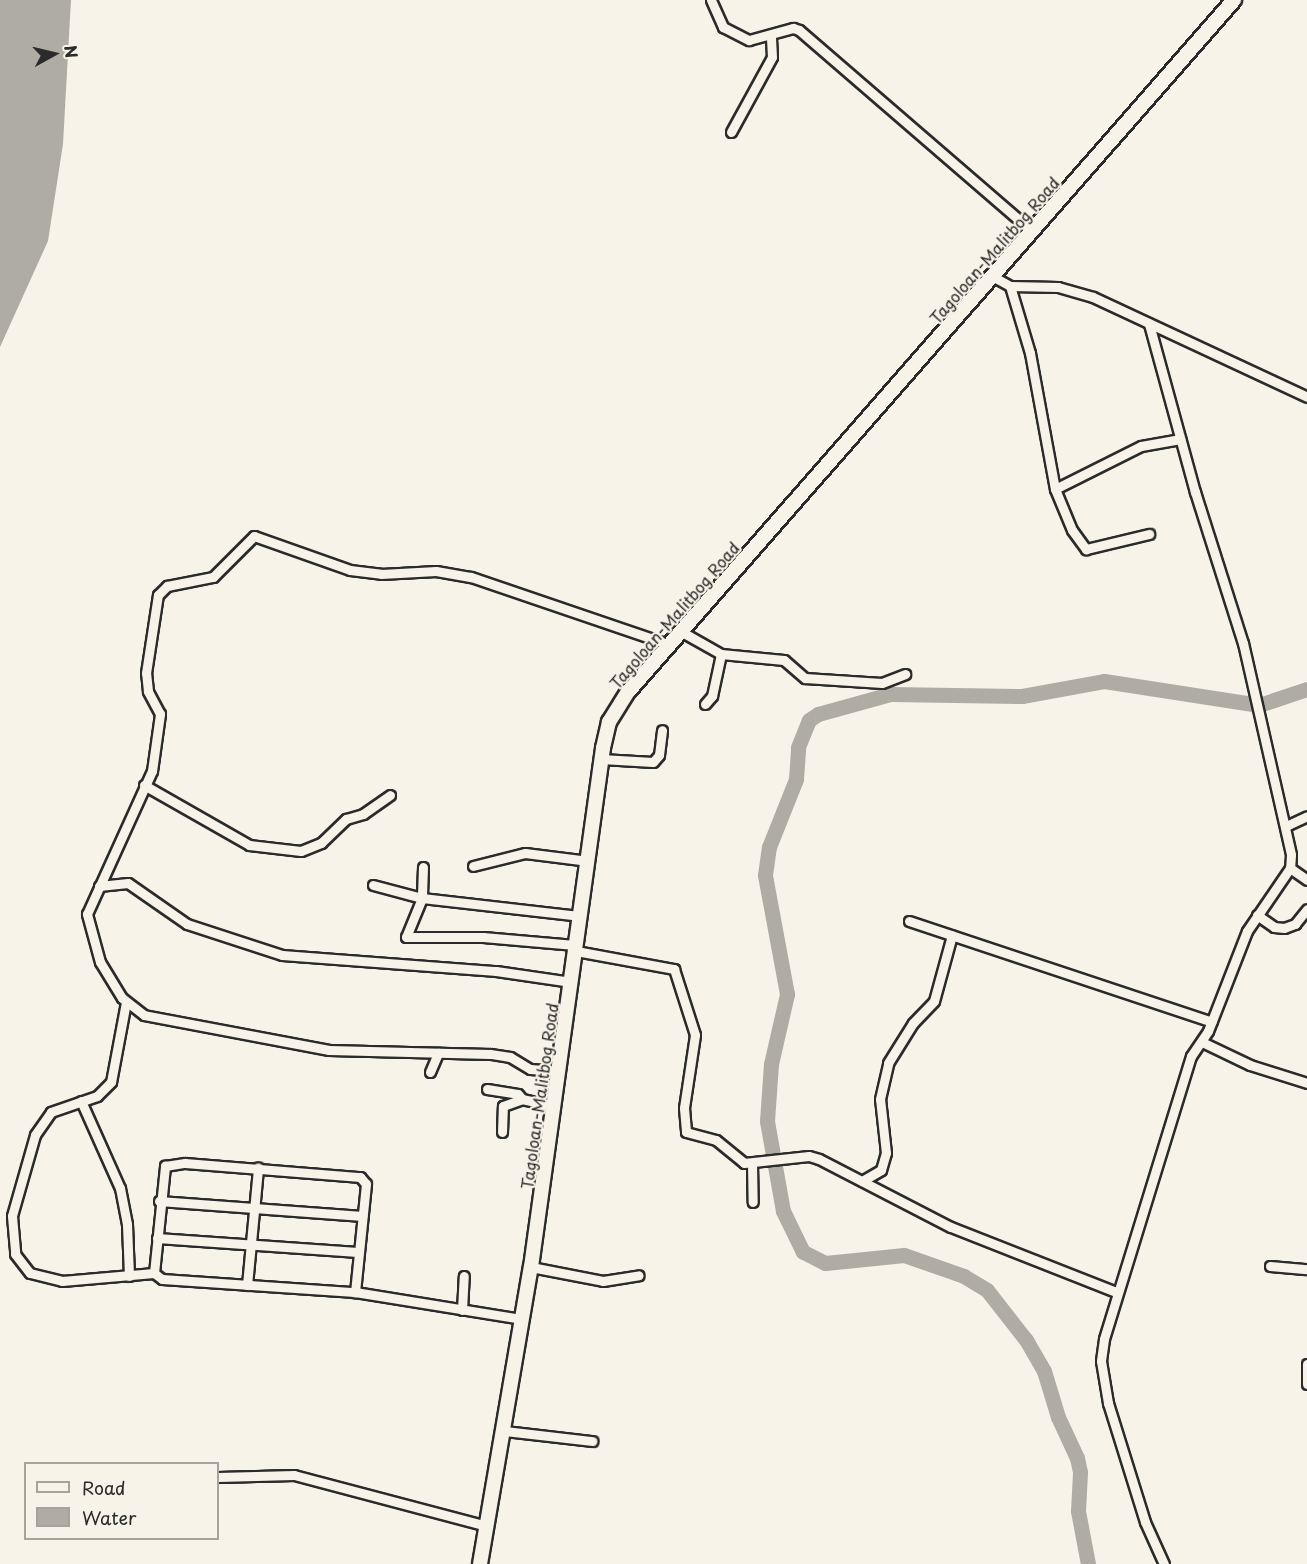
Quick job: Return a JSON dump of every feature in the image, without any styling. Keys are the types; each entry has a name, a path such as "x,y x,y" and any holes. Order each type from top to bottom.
{"main road":[{"name":"Tagoloan-Malitbog Road","path":"480,1564 505,1431 531,1267 609,722 617,706 1234,0"}],"street":[{"path":"711,0 723,27 749,40 793,28 799,30 1032,231"},
{"path":"731,132 772,57 771,35"},
{"path":"992,276 1010,286 1072,289 1307,397"},
{"path":"1010,286 1030,353 1055,489 1072,530 1086,549 1149,534"},
{"path":"1149,324 1180,439 1257,695 1286,826 1290,868 1257,915 1229,970 1212,1022 1202,1042 1192,1052 1175,1102 1155,1181 1116,1292 1101,1355 1102,1373 1115,1428 1164,1564"},
{"path":"1055,489 1141,446 1180,439"},
{"path":"559,1071 525,1067 510,1057 329,1050 144,1015 126,1002 100,962 89,929 89,905 152,771 160,719 146,673 158,595 167,586 213,577 254,536 350,570 381,574 436,571 471,577 671,645"},
{"path":"682,632 721,654 779,659 803,677 882,683 905,674"},
{"path":"705,704 712,696 721,654"},
{"path":"602,759 653,762 659,755 662,730"},
{"path":"144,785 249,844 302,851 321,843 346,819 363,814 390,795"},
{"path":"1286,826 1307,816"},
{"path":"473,866 525,854 589,861"},
{"path":"423,867 422,898 406,937 483,937 575,948 674,969 695,1035 684,1108 686,1132 716,1140 741,1161 752,1163 813,1157 951,1227 1116,1292"},
{"path":"1290,868 1307,880"},
{"path":"99,886 128,883 187,924 282,955 496,971 571,982"},
{"path":"373,885 422,898 581,916"},
{"path":"1257,915 1274,927 1284,928 1294,924 1307,909"},
{"path":"909,921 1212,1022"},
{"path":"862,1181 881,1170 886,1153 880,1099 888,1063 913,1023 934,1001 952,935"},
{"path":"126,1002 111,1082 97,1096 51,1112 35,1135 12,1216 15,1254 21,1264 41,1279 62,1281 154,1273 162,1278 355,1292 521,1320"},
{"path":"1202,1042 1250,1065 1307,1083"},
{"path":"430,1072 438,1053"},
{"path":"487,1089 514,1093 522,1099 553,1107"},
{"path":"502,1132 503,1106 522,1099"},
{"path":"81,1101 120,1188 127,1224 129,1276"},
{"path":"752,1163 753,1202"},
{"path":"154,1273 162,1169 169,1165 258,1168 363,1178 355,1292"},
{"path":"247,1285 258,1168"},
{"path":"159,1201 362,1216"},
{"path":"157,1238 358,1252"},
{"path":"1270,1266 1307,1269"},
{"path":"531,1267 603,1281 639,1275"},
{"path":"462,1310 464,1276"},
{"path":"1307,1364 1307,1384"},
{"path":"505,1431 592,1441"},
{"path":"219,1477 294,1474 487,1526"}],"water":[{"path":"0,0 71,0 63,144 48,241 0,347"}],"waterway":[{"path":"1088,1564 1078,1511 1080,1472 1077,1458 1058,1417 1044,1371 1026,1340 987,1290 964,1276 904,1255 825,1263 803,1252 783,1211 767,1121 771,1064 787,994 765,875 769,847 796,779 798,747 809,720 818,714 890,694 1022,696 1104,681 1259,705 1307,689"}]}
